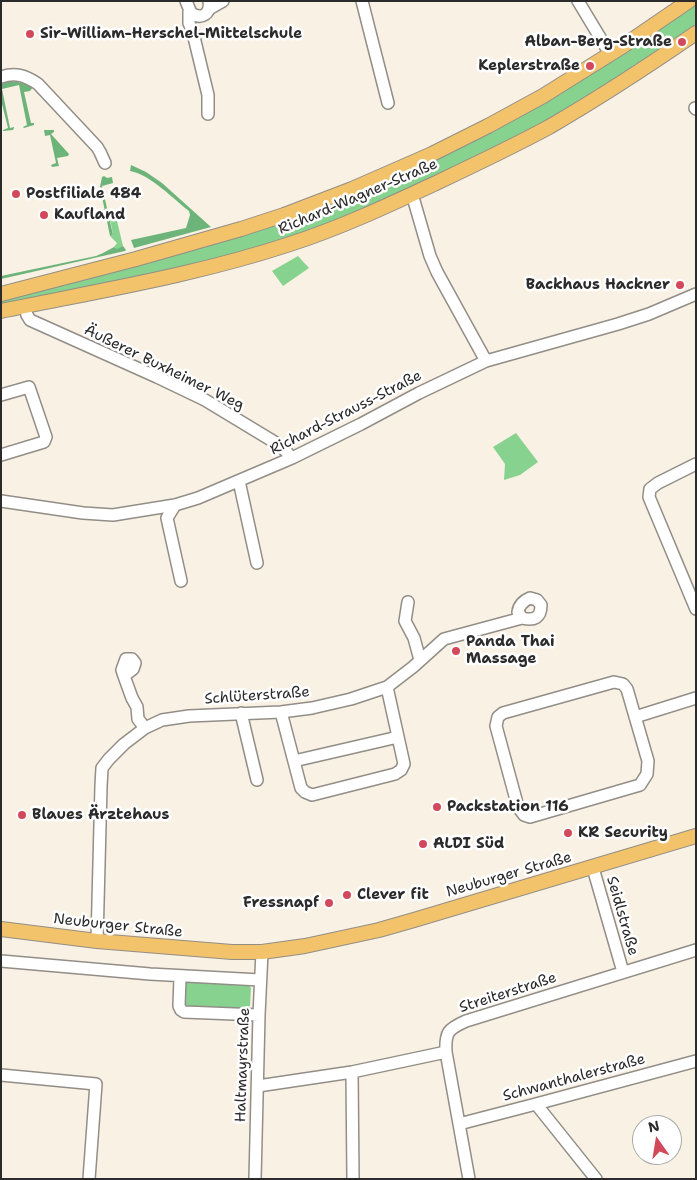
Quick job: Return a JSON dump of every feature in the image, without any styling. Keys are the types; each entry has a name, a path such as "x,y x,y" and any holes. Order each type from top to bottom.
{"main road":[{"name":"Richard-Wagner-Straße","path":"1,294 121,264 241,229 352,189 432,154 543,96 689,1"},
{"name":"Richard-Wagner-Straße","path":"1,312 186,273 258,254 316,235 412,194 503,151 590,102 696,33"},
{"name":"Neuburger Straße","path":"1,929 97,941 232,952 262,952 305,946 379,930 696,836"}],"street":[{"path":"188,5 196,16 223,1"},
{"path":"362,1 388,103"},
{"path":"578,1 610,54"},
{"path":"188,5 190,23 208,95 208,114"},
{"path":"193,33 198,18 206,9"},
{"path":"1,77 17,74 29,78 38,84 97,147 105,163"},
{"path":"412,194 426,245 437,272 486,361"},
{"name":"Richard-Strauss-Straße","path":"1,501 83,513 113,515 198,498 292,458 486,361 618,324 696,294"},
{"name":"Äußerer Buxheimer Weg","path":"24,307 30,320 205,400 281,446 292,458"},
{"path":"1,395 29,387 46,437 44,442 1,455"},
{"path":"696,464 658,482 650,489 649,497 696,609"},
{"path":"239,481 258,562"},
{"path":"175,504 167,518 181,581"},
{"path":"408,602 405,621 414,638 420,660"},
{"name":"Schlüterstraße","path":"97,941 102,768 124,744 146,728 162,720 180,717 281,712 312,708 351,699 387,687 444,639 522,618"},
{"path":"124,676 137,706 138,718 146,728"},
{"path":"614,682 622,684 627,689 635,717 648,760 647,774 640,784 530,818 524,815 518,807 496,726 498,717 614,682"},
{"path":"281,712 301,788 312,795 395,774 401,770 404,764 387,687"},
{"path":"635,717 696,698"},
{"path":"241,713 257,780"},
{"path":"294,761 398,737"},
{"name":"Seidlstraße","path":"593,868 622,972"},
{"name":"Streiterstraße","path":"446,1052 448,1033 455,1026 466,1021 696,950"},
{"name":"Haltmayrstraße","path":"255,1179 262,952"},
{"path":"1,961 180,976 260,980"},
{"path":"180,976 179,1006 180,1010 184,1012 259,1015"},
{"path":"258,1086 352,1072 446,1052 469,1179"},
{"name":"Schwanthalerstraße","path":"459,1124 696,1061"},
{"path":"352,1072 353,1179"},
{"path":"1,1075 96,1084 89,1179"},
{"path":"536,1104 596,1179"}],"green space":[{"path":"696,3 696,28 610,87 438,179 335,222 262,246 186,267 1,306 1,300 299,213 578,80"},
{"path":"7,82 33,87 30,91 24,92 31,123 34,123 34,125 23,127 27,125 19,85 2,89 10,128 14,127 13,130 3,131 8,128 1,100 1,84"},
{"path":"44,130 54,130 51,134 69,154 68,156 57,158 59,166 52,167 51,165 56,163 50,135 45,136"},
{"path":"131,165 162,183 211,227 134,248 131,240 186,228 190,215 189,211 153,182 138,173 130,171"},
{"path":"102,177 107,178 112,177 113,183 102,186 113,235 110,236 100,187"},
{"path":"116,217 123,246 117,250 114,247 117,243 110,236 113,235 110,218"},
{"path":"123,246 125,251 1,279 1,276 96,256 114,247 117,249"},
{"path":"298,256 309,268 283,286 272,271"},
{"path":"516,433 538,462 520,475 504,480 505,464 493,447"},
{"path":"185,982 249,986 251,988 250,1006 245,1010 189,1009 182,1004"}],"place":[{"name":"Sir-William-Herschel-Mittelschule","path":"30,34"},
{"name":"Alban-Berg-Straße","path":"682,42"},
{"name":"Keplerstraße","path":"590,66"},
{"name":"Postfiliale 484","path":"16,194"},
{"name":"Kaufland","path":"44,215"},
{"name":"Backhaus Hackner","path":"680,285"},
{"name":"Panda Thai Massage","path":"456,651"},
{"name":"Packstation 116","path":"437,807"},
{"name":"Blaues Ärztehaus","path":"22,815"},
{"name":"KR Security","path":"568,833"},
{"name":"ALDI Süd","path":"423,844"},
{"name":"Clever fit","path":"347,895"},
{"name":"Fressnapf","path":"329,903"}]}
